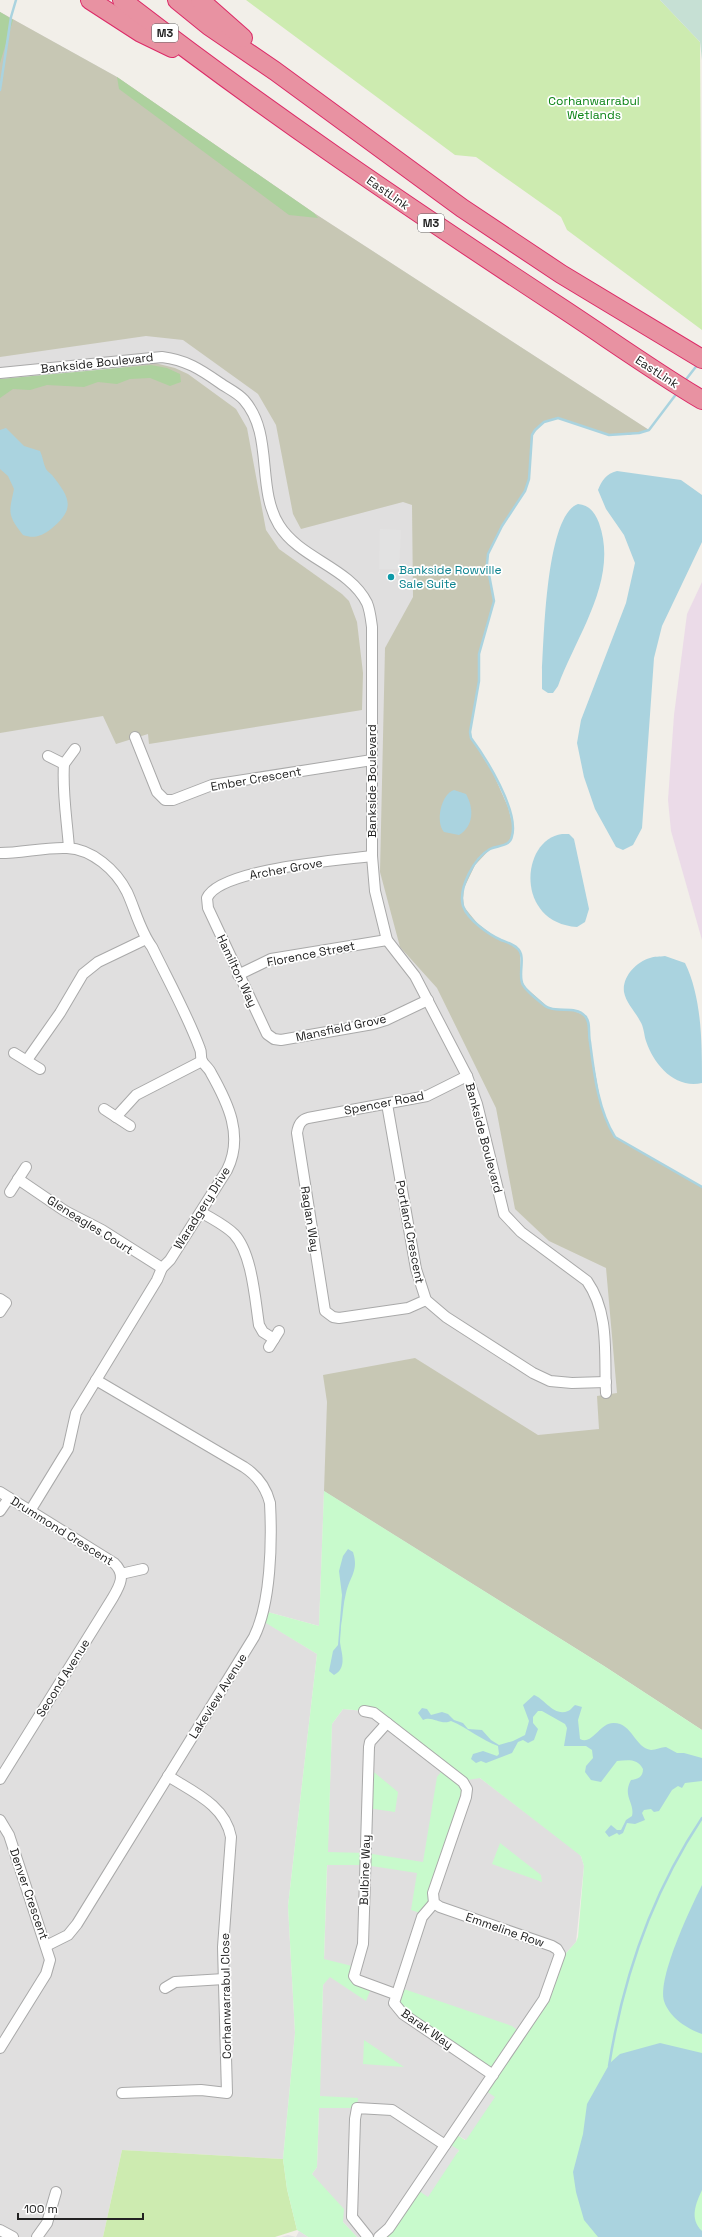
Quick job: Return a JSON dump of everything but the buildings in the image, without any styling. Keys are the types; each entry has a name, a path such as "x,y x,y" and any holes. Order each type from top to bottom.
{"highway":[{"path":"90,0 141,33 208,66"},
{"name":"EastLink","path":"122,0 208,66 416,213 658,374 702,400"},
{"name":"M3","path":"177,0 209,26 275,72 462,208 561,274 702,360"},
{"path":"200,0 233,28 275,72"}],"street":[{"name":"Bankside Boulevard","path":"0,373 162,357 180,359 201,369 244,400 255,417 271,503 278,524 288,537 358,589 368,605 372,627 372,856 375,891 387,940 416,976 467,1076 477,1104 504,1214 521,1232 587,1281 594,1291 603,1318 606,1393"},
{"name":"Ember Crescent","path":"135,737 157,792 165,800 173,800 212,785 372,760"},
{"path":"69,848 66,808 63,792 64,764 74,749"},
{"path":"48,756 64,764"},
{"name":"Waradgery Drive","path":"0,853 69,848 94,857 118,877 135,910 146,939 152,947 192,1029 200,1050 202,1061 211,1071 229,1111 235,1139 231,1162 170,1260 162,1268 158,1280 76,1413 68,1449 30,1511"},
{"name":"Archer Grove","path":"207,898 214,889 252,873 303,864 372,856"},
{"name":"Hamilton Way","path":"207,898 208,908 238,975 267,1034 274,1039"},
{"path":"26,1060 60,1013 83,974 98,962 146,939"},
{"name":"Florence Street","path":"238,975 271,959 387,940"},
{"name":"Mansfield Grove","path":"274,1039 373,1024 386,1020 428,1000"},
{"path":"14,1053 40,1069"},
{"path":"116,1117 136,1095 202,1061"},
{"name":"Spencer Road","path":"300,1123 308,1118 427,1096 467,1076"},
{"name":"Portland Crescent","path":"387,1104 416,1269 426,1300 446,1317 539,1376 550,1381 572,1383 606,1382"},
{"path":"104,1109 130,1126"},
{"name":"Raglan Way","path":"300,1123 297,1133 324,1306 328,1315 339,1318 400,1309 426,1300"},
{"path":"10,1192 26,1166"},
{"name":"Gleneagles Court","path":"18,1179 65,1211 102,1230 162,1268"},
{"path":"201,1212 231,1231 241,1244 246,1255 259,1325 263,1332 274,1339"},
{"path":"0,1299 6,1303 0,1312"},
{"name":"Lakeview Avenue","path":"46,1946 66,1937 72,1932 259,1628 267,1594 270,1503 262,1483 250,1471 96,1380"},
{"path":"0,1512 4,1495"},
{"name":"Drummond Crescent","path":"4,1495 114,1563 121,1574"},
{"path":"121,1574 143,1569"},
{"name":"Second Avenue","path":"0,1780 116,1592 121,1583 121,1574"},
{"path":"364,1711 374,1713 463,1782 467,1789 466,1797 433,1893 434,1903"},
{"name":"Bulbine Way","path":"386,1723 369,1745 362,1947 354,1976 357,1980 395,1994"},
{"name":"Corhanwarrabul Close","path":"122,2093 201,2090 227,2093 223,1947 232,1844 229,1827 225,1818 212,1804 168,1776"},
{"name":"Denver Crescent","path":"0,1820 9,1835 46,1946"},
{"name":"Barak Way","path":"434,1903 422,1917 395,1994 394,2003 400,2011 493,2075"},
{"name":"Emmeline Row","path":"379,2237 389,2228 546,1996 560,1957 559,1952 552,1946 440,1907 434,1903"},
{"path":"0,2048 46,1974 50,1960 46,1946"},
{"path":"165,1988 176,1982 224,1979"},
{"path":"368,2237 352,2217 354,2119 357,2108 392,2110 445,2145"},
{"path":"36,2237 47,2223 56,2192"},
{"path":"0,2230 13,2237"}],"shaded area":[{"path":"660,0 702,0 702,60 700,42"},
{"path":"0,12 117,77 314,213 649,430 628,435 609,435 558,418 544,422 532,435 529,479 525,491 502,525 488,554 487,564 494,601 479,654 479,681 470,732 471,738 493,773 508,807 513,826 512,836 507,844 490,849 475,865 464,888 463,898 464,907 477,923 495,937 517,947 520,951 521,979 525,987 549,1008 572,1010 586,1016 588,1020 589,1039 601,1105 610,1129 615,1137 702,1187 702,1730 604,1666 324,1492 319,1626 264,1611 262,1620 317,1654 288,1906 295,2033 283,2159 122,2150 103,2237 0,2237"},
{"path":"0,12 117,77 314,213 649,430 628,435 609,435 558,418 544,422 532,435 529,479 525,491 502,525 488,554 487,564 494,601 479,654 479,681 470,732 471,738 493,773 508,807 513,826 512,836 507,844 490,849 475,865 464,888 463,898 464,907 477,923 495,937 517,947 520,951 521,979 525,987 549,1008 572,1010 586,1016 588,1020 589,1039 601,1105 610,1129 615,1137 702,1187 702,1730 604,1666 324,1491 327,1402 323,1375 415,1358 538,1435 599,1429 597,1396 617,1393 606,1268 549,1241 515,1209 496,1108 437,988 400,947 380,872 385,648 413,597 412,505 403,502 301,529 293,514 276,425 258,394 183,340 146,336 0,357"},
{"path":"155,363 175,368 188,374 236,409 247,428 266,530 279,549 342,594 349,601 357,622 363,673 362,710 149,744 148,734 116,744 103,716 0,733 0,384"},
{"path":"380,529 401,530 399,569 379,569"},
{"path":"702,582 702,940 671,831 668,800 674,715 687,614"},
{"path":"343,1709 364,1711 480,1778 576,1851 581,1856 584,1866 576,1942 559,1961 547,1993 379,2237 357,2237 343,2222 312,2174 317,2167 332,1724"},
{"path":"486,2091 495,2097 466,2140 457,2135"},
{"path":"451,2145 459,2150 428,2197 419,2191"},
{"path":"299,2231 308,2237 296,2237"},
{"path":"288,2235 296,2237 281,2237"}],"green space":[{"name":"Corhanwarrabul Wetlands","path":"246,0 660,0 700,42 702,330 567,230 561,217 476,157 455,155"},
{"path":"0,12 13,20 0,63"},
{"path":"117,77 314,213 318,218 289,215 119,89"},
{"path":"151,365 167,368 180,374 181,382 170,386 150,378 130,379 117,384 98,382 84,387 47,385 30,390 13,389 0,398 0,379"},
{"path":"324,1491 604,1666 702,1730 702,2237 379,2237 416,2189 459,2151 447,2143 454,2133 465,2140 483,2089 493,2075 399,2011 398,1987 512,2026 521,2033 559,1961 576,1942 578,1937 584,1866 581,1856 480,1778 461,1781 465,1785 433,1893 423,1914 411,1910 417,1873 365,1865 327,1865 324,1959 356,1967 355,1971 372,1986 366,2001 330,1977 323,1985 320,2096 358,2098 357,2108 319,2108 317,2167 312,2174 344,2209 343,2222 357,2237 308,2237 297,2230 287,2189 283,2159 295,2033 288,1906 317,1654 261,1620 264,1611 319,1626","holes":["343,1709 364,1711 444,1768 437,1777 423,1862 366,1853 328,1852 332,1724"]},
{"path":"369,1768 398,1792 395,1812 367,1808"},
{"path":"500,1843 541,1875 542,1882 492,1864"},
{"path":"364,2040 404,2067 363,2064"},
{"path":"122,2150 283,2159 287,2189 297,2230 275,2237 103,2237"}],"water":[{"path":"6,428 24,446 40,451 46,469 63,490 68,502 65,515 59,522 51,529 38,536 31,537 23,535 12,518 10,509 14,489 8,476 0,469 0,430"},
{"path":"617,471 681,480 702,495 702,542 662,626 654,658 642,828 633,845 623,850 616,847 595,809 584,777 577,743 581,720 626,603 635,563 624,535 606,509 598,490 605,478"},
{"path":"578,504 586,506 592,510 599,523 604,544 604,565 600,585 585,626 558,686 553,693 548,693 542,689 542,670 546,606 553,553 559,530 567,513"},
{"path":"454,790 466,794 469,799 471,811 468,827 459,835 444,832 440,822 443,802 449,793"},
{"path":"562,834 569,834 574,839 589,909 585,922 577,927 557,922 543,912 534,897 530,881 532,865 538,850 548,840"},
{"path":"665,956 685,963 691,977 700,1021 702,1083 692,1084 675,1079 660,1066 654,1059 638,1017 625,996 625,981 635,967 652,957"},
{"path":"348,1549 353,1552 355,1564 345,1597 341,1626 340,1642 343,1660 341,1668 334,1675 329,1671 333,1651 338,1645 342,1595 339,1571 343,1556"},
{"path":"534,1695 558,1712 568,1711 575,1705 582,1707 578,1720 580,1739 588,1739 604,1726 614,1723 625,1727 641,1745 651,1750 666,1747 677,1753 684,1753 702,1758 702,1781 685,1783 682,1788 678,1786 672,1790 659,1811 654,1812 651,1809 644,1810 642,1813 645,1820 635,1824 627,1823 623,1833 619,1835 617,1833 609,1837 605,1832 611,1825 617,1830 621,1830 626,1820 632,1816 632,1807 628,1795 629,1786 631,1780 641,1776 643,1769 641,1765 635,1761 617,1761 601,1782 591,1780 585,1772 586,1766 593,1758 592,1750 586,1746 564,1746 567,1728 565,1724 542,1711 538,1711 533,1717 533,1723 538,1729 534,1740 528,1743 523,1740 518,1742 512,1753 486,1763 481,1761 476,1763 471,1759 473,1754 483,1751 497,1756 499,1754 498,1746 486,1741 451,1721 444,1722 430,1719 423,1720 418,1713 422,1708 427,1709 431,1715 442,1712 448,1714 454,1720 463,1723 468,1729 482,1730 491,1740 499,1745 513,1741 525,1735 529,1721 523,1705"},
{"path":"702,1885 702,2034 685,2026 674,2017 666,2007 663,1990 665,1976 676,1943"},
{"path":"660,2043 702,2053 702,2190 696,2206 695,2216 698,2226 702,2231 702,2237 598,2237 584,2220 576,2192 573,2172 583,2134 587,2104 610,2063 620,2054"}],"waterway":[{"path":"0,90 11,17 16,0"},
{"path":"684,382 698,364"},
{"path":"677,393 649,430 639,433 609,435 558,418 544,422 532,435 529,479 525,491 502,526 488,554 487,564 494,601 479,654 479,681 470,732 471,738 485,758 506,799 513,825 512,836 509,842 490,849 478,859 465,882 462,899 463,906 469,916 479,926 501,940 514,945 520,951 522,961 521,981 530,993 545,1006 555,1009 576,1011 587,1018 589,1024 589,1039 593,1066 598,1091 604,1115 615,1137 702,1187"},
{"path":"609,2066 622,2000 642,1937 668,1876 702,1818"}],"place":[{"name":"Bankside Rowville Sale Suite","path":"391,577"}]}
